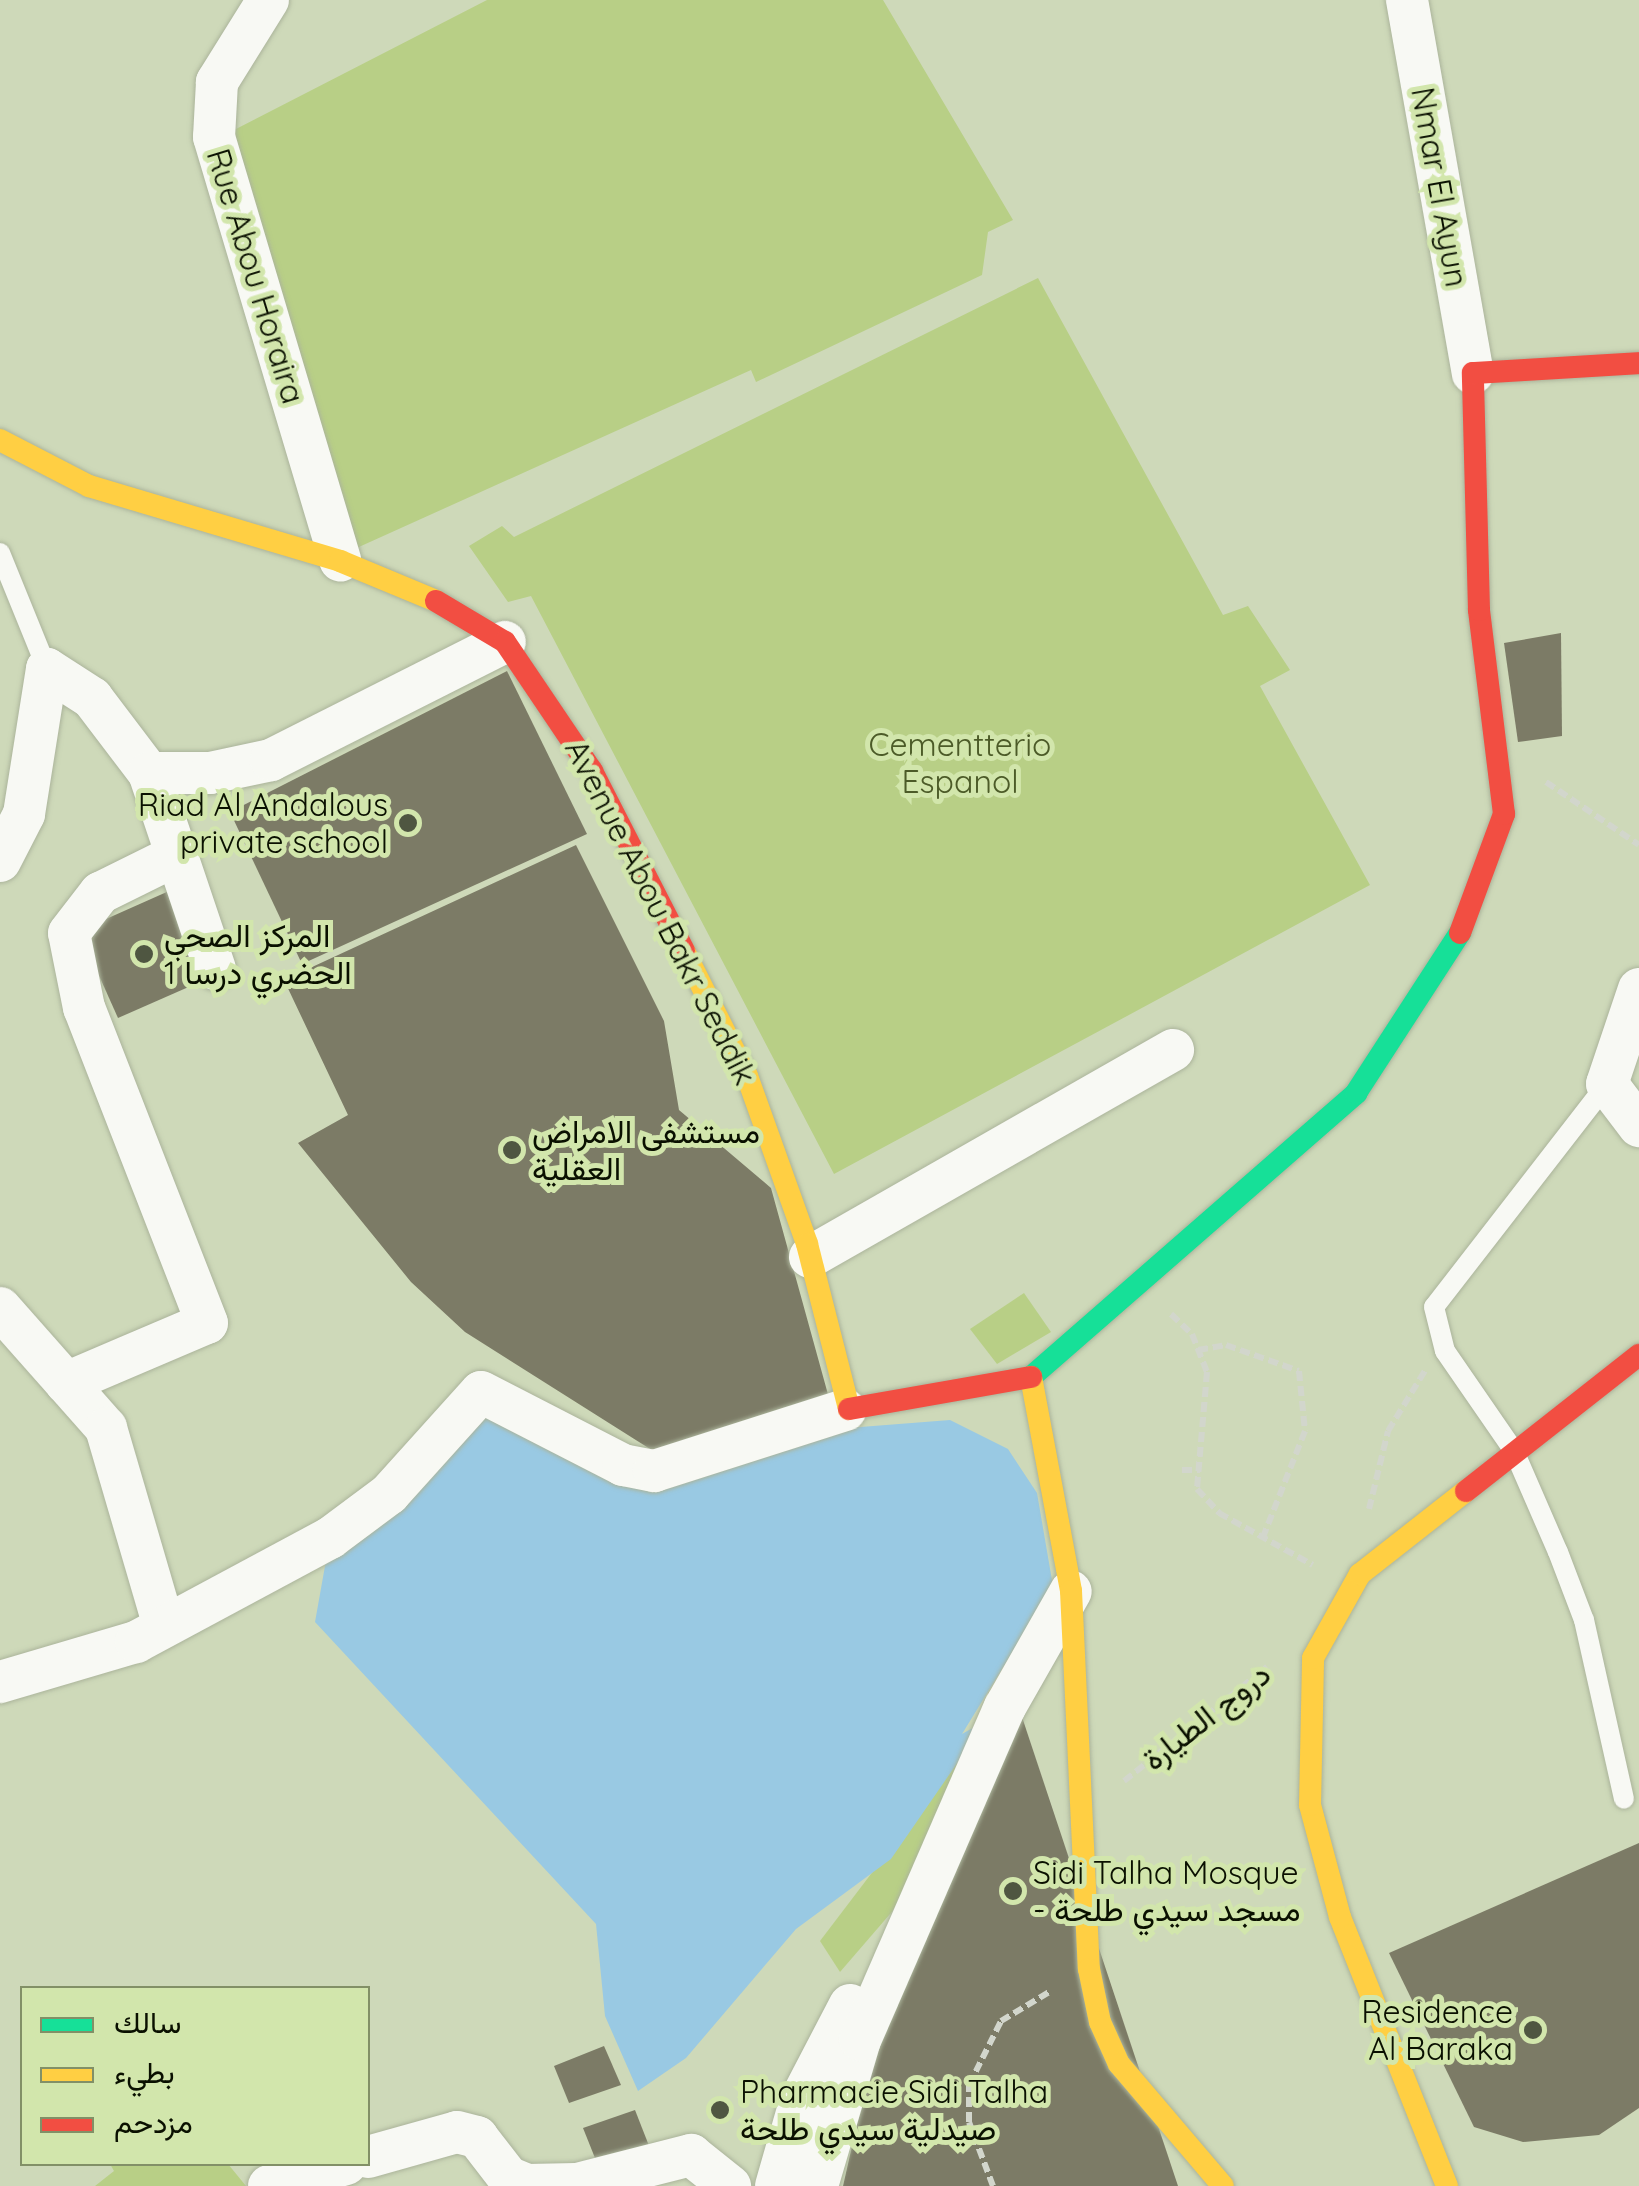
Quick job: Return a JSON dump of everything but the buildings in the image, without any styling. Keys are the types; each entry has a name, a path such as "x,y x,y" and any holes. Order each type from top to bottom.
{"street":[{"name":"Rue Abou Horaira","path":"268,0 217,82 214,137 340,561"},
{"name":"Nmar El Ayun","path":"1407,0 1473,373"},
{"path":"0,1682 89,1660 164,1626 358,1518 481,1392 623,1465 654,1471 845,1410 1031,1377 1142,1286 1356,1093 1426,994 1491,863 1504,814 1503,753 1479,610 1473,373 1639,363"},
{"name":"Avenue Abou Bakr Seddik","path":"3,447 89,486 340,561 469,615 505,642 592,771 747,1076 810,1256 845,1410"},
{"path":"149,773 210,773 271,760 505,642"},
{"path":"0,861 24,814 46,669 92,698 149,773 215,969"},
{"path":"66,1383 207,1323 84,1008 69,933 100,893 175,856"},
{"path":"1639,990 1607,1084 1639,1126"},
{"path":"810,1256 1173,1050"},
{"path":"0,1308 66,1383 116,1450 164,1626"},
{"path":"1447,2186 1340,1917 1310,1804 1305,1726 1323,1633 1350,1586 1514,1451 1639,1356"},
{"path":"1031,1377 1071,1591 1084,1781 1089,1968 1119,2064 1223,2186"},
{"path":"820,2181 860,2040 1005,1707 1071,1591"},
{"path":"776,2186 802,2098 859,1988 910,1925"},
{"path":"370,2156 457,2132 476,2137 508,2178 528,2185 577,2184 691,2155 730,2186"},
{"path":"269,2186 339,2166"}],"lane":[{"path":"0,553 46,669"},
{"path":"1607,1084 1434,1307 1445,1351 1514,1451 1584,1620 1624,1798"}],"path":[{"path":"1503,753 1639,845"},
{"path":"1142,1286 1198,1350 1206,1372 1197,1488 1219,1513 1350,1586 1388,1431 1445,1351"},
{"path":"1198,1350 1226,1345 1299,1371 1305,1430 1264,1538"},
{"path":"1182,1470 1200,1470"},
{"name":"دروج الطيارة","path":"1084,1781 1124,1782 1244,1684 1323,1633"},
{"path":"994,2186 969,2122 979,2058 1001,2022 1089,1968"}],"green space":[{"path":"487,0 883,0 1013,220 988,232 982,275 756,382 751,370 350,551 234,130"},
{"name":"Cementterio Espanol","path":"1038,278 1223,615 1248,606 1290,670 1260,686 1370,885 834,1174 531,596 508,602 469,546 502,526 514,537"},
{"path":"1024,1293 1051,1332 997,1364 970,1329"},
{"path":"979,1732 928,1870 840,1972 820,1941"},
{"path":"111,2166 230,2166 246,2186 95,2186 114,2171"}],"water":[{"path":"481,1392 633,1485 835,1429 950,1420 1008,1449 1037,1493 1053,1586 962,1734 987,1720 891,1859 796,1929 686,2058 638,2091 605,2016 596,1924 315,1622 330,1538"}],"traffic: fast":[{"path":"1031,1377 1356,1093 1460,933"}],"traffic: slow":[{"path":"0,440 89,486 340,561 436,601"},
{"path":"684,951 747,1076 807,1244 849,1409"},
{"path":"1031,1377 1071,1591 1089,1969 1100,2022 1119,2064 1223,2186"},
{"path":"1447,2186 1340,1917 1310,1805 1313,1658 1360,1574 1466,1491"}],"traffic: jam":[{"path":"1460,933 1504,814 1479,610 1473,373 1639,363"},
{"path":"436,601 505,642 592,771 684,951"},
{"path":"1466,1491 1639,1355"},
{"path":"849,1409 1031,1377"}],"place":[{"name":"Riad Al Andalous private school","path":"408,823"},
{"name":"المركز الصحي الحضري درسا 1","path":"144,954"},
{"name":"مستشفى الامراض العقلية","path":"512,1150"},
{"name":"Sidi Talha Mosque - مسجد سيدي طلحة","path":"1013,1891"},
{"name":"Residence Al Baraka","path":"1533,2030"},
{"name":"Pharmacie Sidi Talha صيدلية سيدي طلحة","path":"720,2110"}]}
